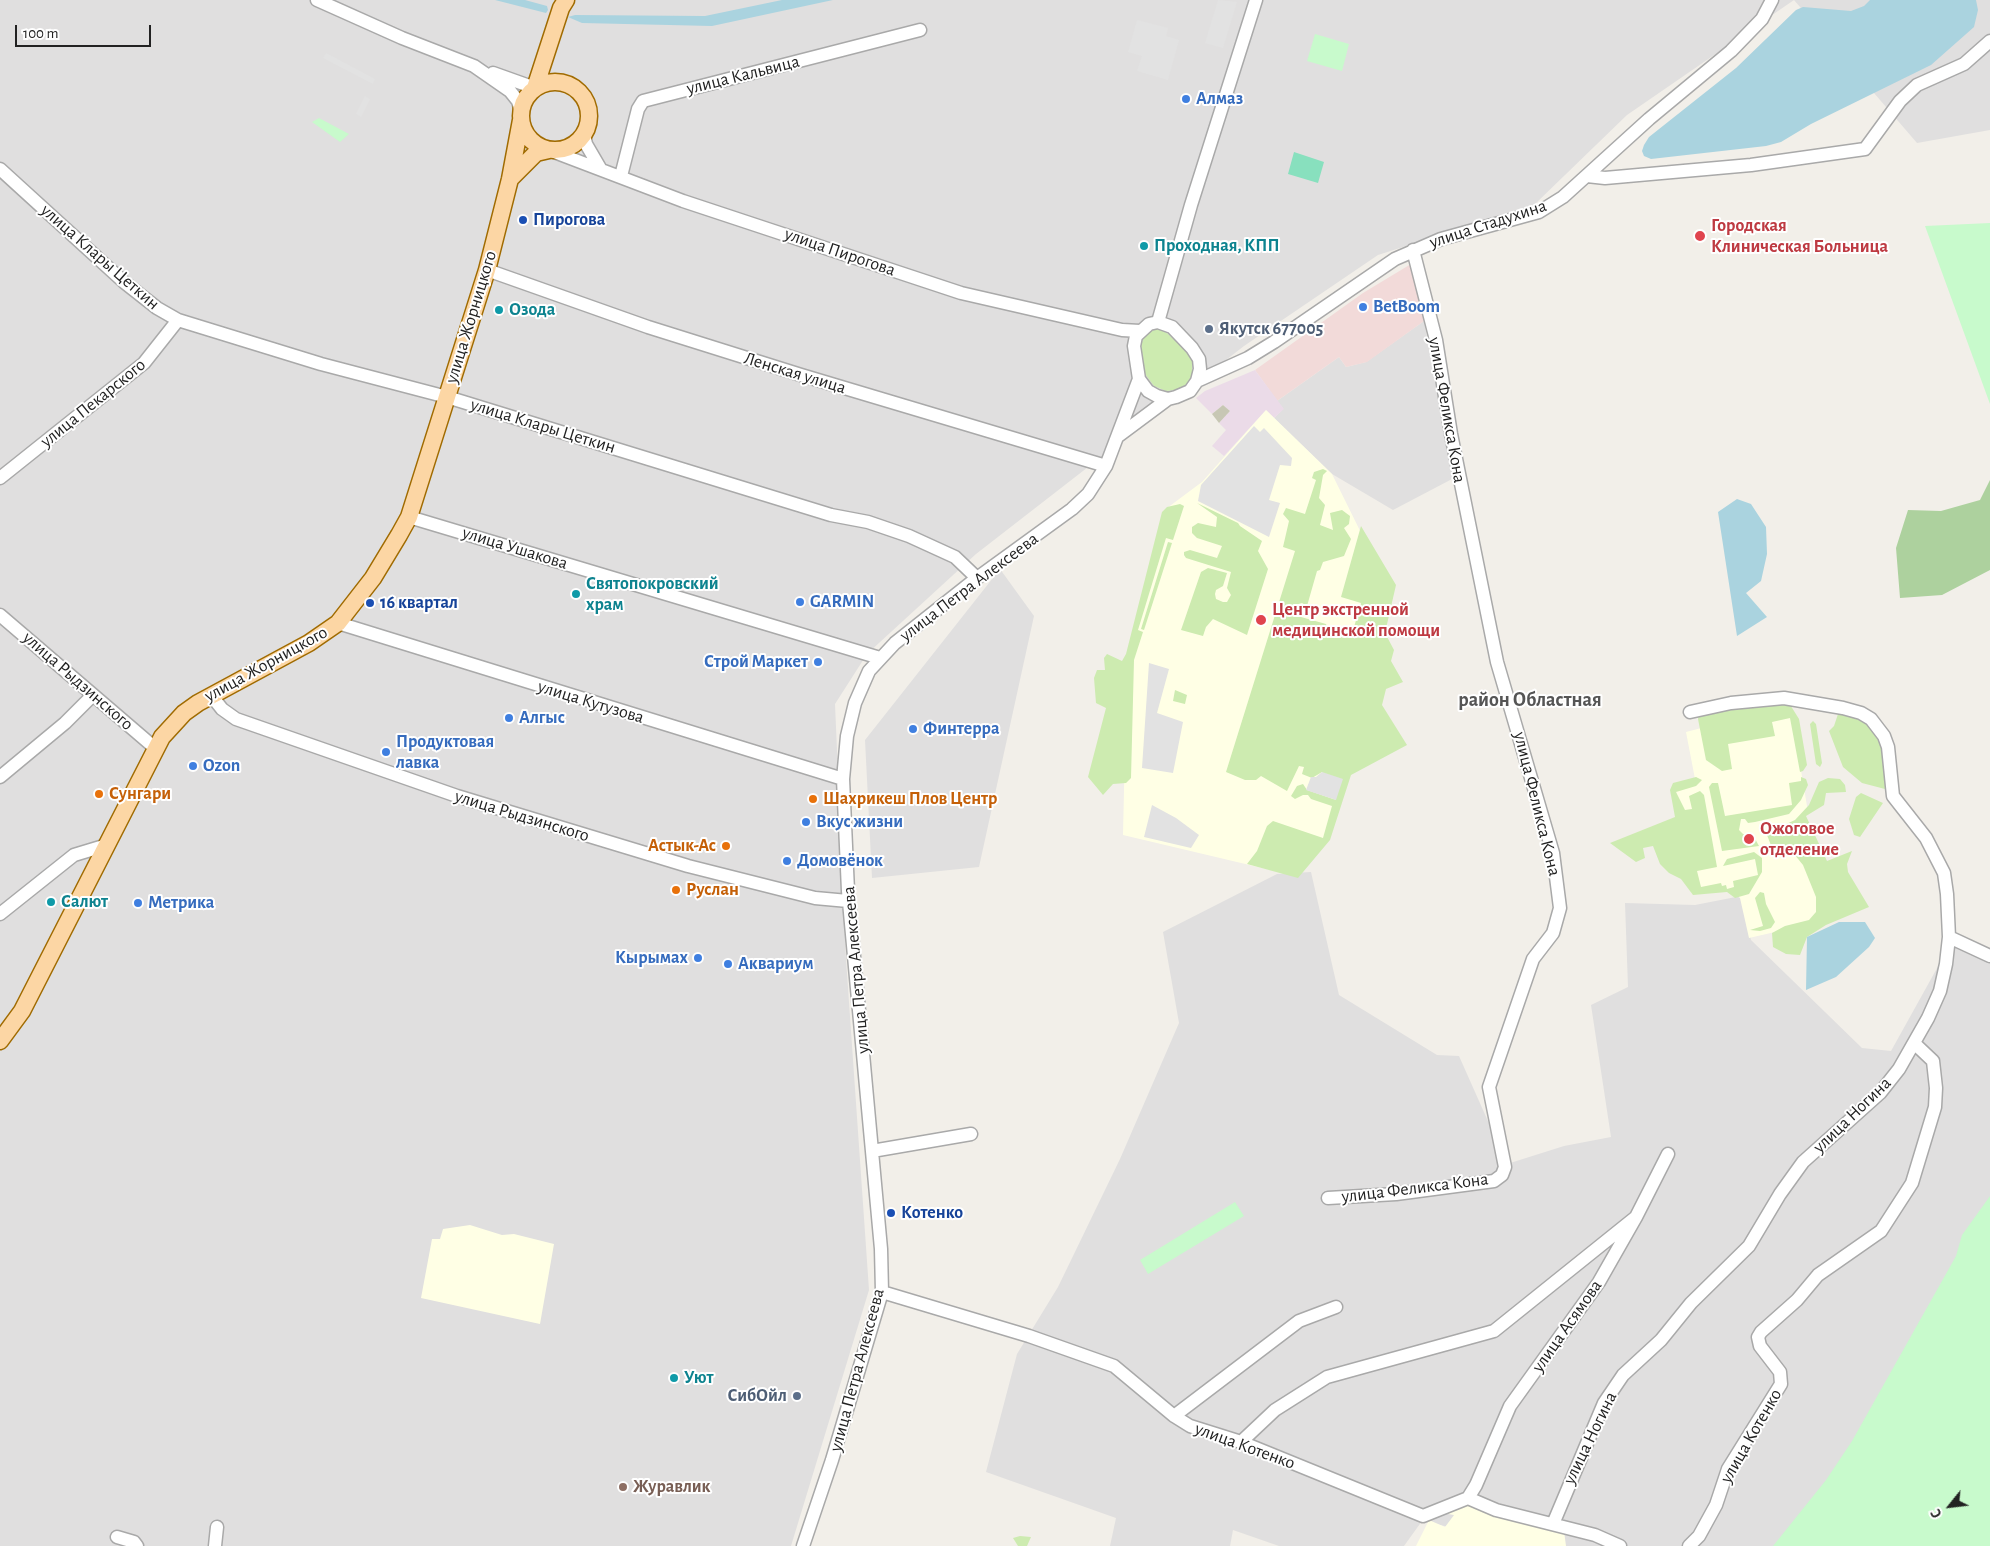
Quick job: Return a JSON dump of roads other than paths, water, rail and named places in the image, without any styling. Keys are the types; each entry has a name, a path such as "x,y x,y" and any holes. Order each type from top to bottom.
{"main road":[{"path":"550,150 541,148 532,142 524,131 521,116 523,102 535,88 560,8 566,0"},
{"path":"549,42 548,56 551,68 566,84"},
{"path":"510,179 536,153 566,148 576,142 584,133 588,118 585,102 574,88 566,84 551,82 535,88"},
{"name":"улица Жорницкого","path":"0,1041 22,1011 155,748 171,725 184,713 211,695 309,642 338,623 373,578 409,517 487,270 510,179 521,116"}],"street":[{"path":"317,0 402,38 535,88"},
{"path":"1158,322 1191,205 1256,0"},
{"name":"улица Стадухина","path":"1197,381 1248,358 1274,342 1357,283 1413,250 1441,239 1539,212 1562,197 1649,119 1731,51 1762,19 1772,0"},
{"name":"улица Кальвица","path":"621,176 638,109 643,100 920,30"},
{"path":"1587,176 1605,178 1751,165 1865,149 1900,100 1917,85 1964,64 1990,41"},
{"path":"474,66 510,91 518,101 521,116"},
{"path":"584,133 586,144 600,168"},
{"name":"улица Пирогова","path":"550,150 683,201 962,293 1122,330 1140,330"},
{"name":"улица Клары Цеткин","path":"0,169 124,282 157,308 178,320 321,364 447,397 830,515 868,522 909,536 955,557 978,578"},
{"name":"улица Феликса Кона","path":"1328,1198 1396,1194 1494,1181 1502,1175 1505,1167 1489,1087 1533,959 1552,934 1560,908 1553,852 1497,662 1451,434 1436,340 1413,250"},
{"name":"Ленская улица","path":"487,270 648,326 801,375 1106,466"},
{"name":"улица Пекарского","path":"0,478 144,363 178,320"},
{"path":"1134,346 1140,330 1148,324 1158,322 1172,327 1209,369 1219,371"},
{"path":"1122,330 1134,346 1139,379 1148,391 1168,399"},
{"path":"1117,437 1168,399 1183,395 1197,381 1200,369 1199,359"},
{"name":"улица Петра Алексеева","path":"803,1546 832,1460 882,1292 881,1249 848,901 844,779 847,736 855,703 869,671 895,643 978,578 1072,509 1088,494 1106,466 1139,379"},
{"name":"улица Ушакова","path":"409,517 880,658"},
{"name":"улица Рыдзинского","path":"2,621 155,748"},
{"name":"улица Кутузова","path":"338,623 844,779"},
{"path":"0,777 65,723 93,695"},
{"name":"улица Рыдзинского","path":"211,695 222,709 236,719 457,796 688,866 815,898 848,901"},
{"name":"улица Ногина","path":"1552,1524 1604,1403 1622,1375 1661,1340 1698,1296 1750,1246 1780,1194 1803,1162 1880,1093 1899,1069 1928,1018 1940,991 1949,937 1944,873 1926,838 1893,796 1888,747 1884,736 1871,719 1861,713 1843,708 1784,698 1731,703 1690,712"},
{"path":"0,914 74,855 107,845"},
{"path":"1949,937 1990,956"},
{"name":"улица Котенко","path":"1689,1546 1699,1536 1716,1505 1728,1469 1781,1384 1780,1372 1760,1346 1758,1338 1760,1332 1797,1300 1818,1275 1881,1231 1912,1183 1935,1108 1936,1088 1933,1061 1914,1043"},
{"path":"872,1151 971,1134"},
{"name":"улица Асямова","path":"1468,1498 1476,1486 1510,1406 1599,1282 1636,1217 1668,1154"},
{"path":"1241,1442 1276,1410 1327,1377 1494,1331 1636,1217"},
{"name":"улица Котенко","path":"882,1292 1030,1336 1114,1366 1174,1416 1190,1426 1241,1442 1424,1516 1468,1498"},
{"path":"1174,1416 1300,1321 1336,1307"},
{"path":"1468,1498 1496,1510 1595,1535 1620,1546"},
{"path":"215,1546 217,1527"},
{"path":"117,1537 134,1542 137,1546"}],"water":[{"path":"495,0 525,0 547,6 548,10 546,13"},
{"path":"782,0 833,0 712,26 582,23 568,17 575,15 705,16"},
{"path":"1870,0 1976,0 1978,10 1974,27 1931,65 1811,124 1781,142 1766,146 1651,159 1644,156 1642,151 1649,137 1736,68 1796,10 1803,7 1851,11 1864,6"},
{"path":"1737,499 1751,504 1766,527 1767,554 1761,581 1746,593 1767,617 1737,636 1718,512"},
{"path":"1839,922 1865,922 1875,938 1869,947 1836,977 1806,990 1807,937"}],"place":[{"name":"Алмаз","path":"1186,99"},
{"name":"Пирогова","path":"523,220"},
{"name":"Городская Клиническая Больница","path":"1700,236"},
{"name":"Проходная, КПП","path":"1144,246"},
{"name":"BetBoom","path":"1363,307"},
{"name":"Озода","path":"499,310"},
{"name":"Якутск 677005","path":"1209,329"},
{"name":"Святопокровский храм","path":"576,594"},
{"name":"GARMIN","path":"800,602"},
{"name":"16 квартал","path":"370,603"},
{"name":"Центр экстренной медицинской помощи","path":"1261,620"},
{"name":"Строй Маркет","path":"818,662"},
{"name":"Алгыс","path":"509,718"},
{"name":"Финтерра","path":"913,729"},
{"name":"Продуктовая лавка","path":"386,752"},
{"name":"Ozon","path":"193,766"},
{"name":"Сунгари","path":"99,794"},
{"name":"Шахрикеш Плов Центр","path":"813,799"},
{"name":"Вкус жизни","path":"806,822"},
{"name":"Ожоговое отделение","path":"1749,839"},
{"name":"Астык-Ас","path":"726,846"},
{"name":"Домовёнок","path":"787,861"},
{"name":"Руслан","path":"676,890"},
{"name":"Салют","path":"51,902"},
{"name":"Метрика","path":"138,903"},
{"name":"Кырымах","path":"698,958"},
{"name":"Аквариум","path":"728,964"},
{"name":"Котенко","path":"891,1213"},
{"name":"Уют","path":"674,1378"},
{"name":"СибОйл","path":"797,1396"},
{"name":"Журавлик","path":"623,1487"}],"district":[{"name":"район Областная","path":"1530,700"}]}
